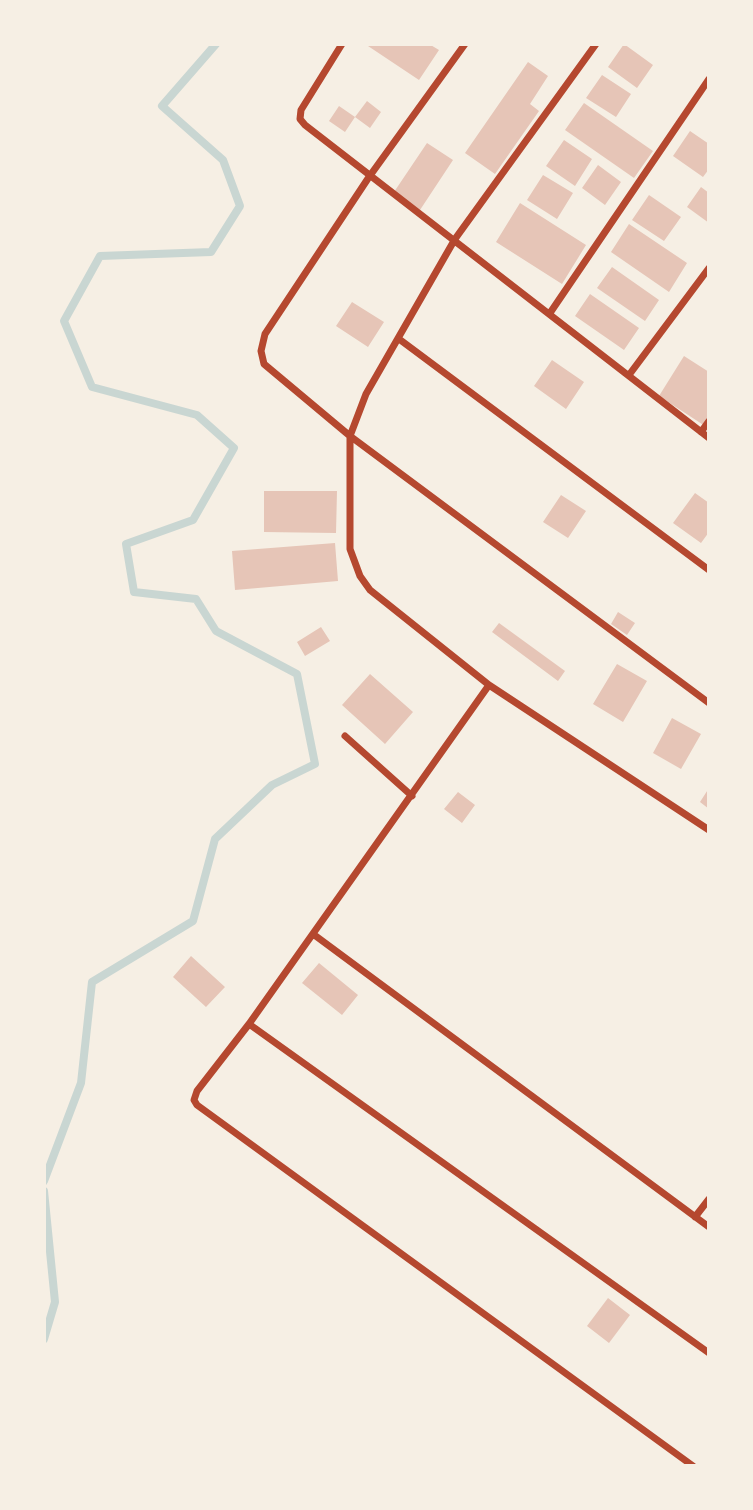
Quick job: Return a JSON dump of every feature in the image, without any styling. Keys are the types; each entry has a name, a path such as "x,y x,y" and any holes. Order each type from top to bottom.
{"street":[{"path":"342,44 301,110 300,118 305,125 709,438"},
{"path":"465,44 369,177 265,334 261,351 264,364 350,436 709,703"},
{"path":"596,44 455,239 366,394 350,436 350,550 360,576 370,590 489,685 709,830"},
{"path":"550,313 709,79"},
{"path":"629,374 709,268"},
{"path":"399,339 709,570"},
{"path":"701,432 709,421"},
{"path":"489,685 249,1024 197,1091 194,1100 197,1105 693,1466"},
{"path":"345,736 412,796"},
{"path":"313,934 709,1227"},
{"path":"249,1024 709,1353"},
{"path":"695,1217 709,1199"}],"building":[{"path":"365,44 429,44 439,50 419,80"},
{"path":"624,44 653,65 637,88 608,67"},
{"path":"528,62 548,76 530,104 539,111 495,174 465,153"},
{"path":"602,75 631,94 616,117 586,98"},
{"path":"367,101 381,112 370,128 355,117"},
{"path":"584,103 653,151 634,178 565,130"},
{"path":"339,106 355,117 345,132 329,121"},
{"path":"690,131 709,144 709,169 703,177 673,156"},
{"path":"564,140 592,159 575,186 546,166"},
{"path":"427,143 453,160 420,210 394,192"},
{"path":"598,165 621,182 605,205 582,188"},
{"path":"543,175 573,193 557,219 527,200"},
{"path":"701,187 709,193 709,223 687,207"},
{"path":"649,195 681,217 664,241 632,220"},
{"path":"520,203 586,245 562,284 496,242"},
{"path":"629,224 687,263 669,292 611,252"},
{"path":"612,267 659,300 645,321 597,288"},
{"path":"590,294 639,328 624,350 575,316"},
{"path":"352,302 384,322 368,347 336,326"},
{"path":"684,356 709,372 709,419 705,426 659,396"},
{"path":"552,360 584,382 566,409 534,386"},
{"path":"264,491 337,491 336,533 264,532"},
{"path":"695,493 709,503 709,532 701,543 673,523"},
{"path":"561,495 586,511 568,538 543,522"},
{"path":"335,543 338,581 235,590 232,551"},
{"path":"618,612 635,623 627,635 611,624"},
{"path":"499,623 565,671 558,681 492,632"},
{"path":"321,627 330,641 305,656 297,642"},
{"path":"617,664 647,681 623,722 593,704"},
{"path":"370,674 413,712 385,744 342,705"},
{"path":"672,718 701,734 681,769 653,753"},
{"path":"709,788 709,809 700,802"},
{"path":"458,792 475,805 462,823 444,809"},
{"path":"191,956 225,987 206,1007 173,977"},
{"path":"319,963 358,995 342,1015 302,983"},
{"path":"608,1298 630,1315 609,1343 587,1326"}],"waterway":[{"path":"44,1181 81,1083 92,982 193,921 215,839 272,785 315,764 297,674 216,631 196,599 134,592 126,544 193,520 234,448 197,415 92,387 64,321 100,256 211,252 240,206 223,160 162,106 216,44"},
{"path":"44,1191 55,1302 44,1339"}]}
